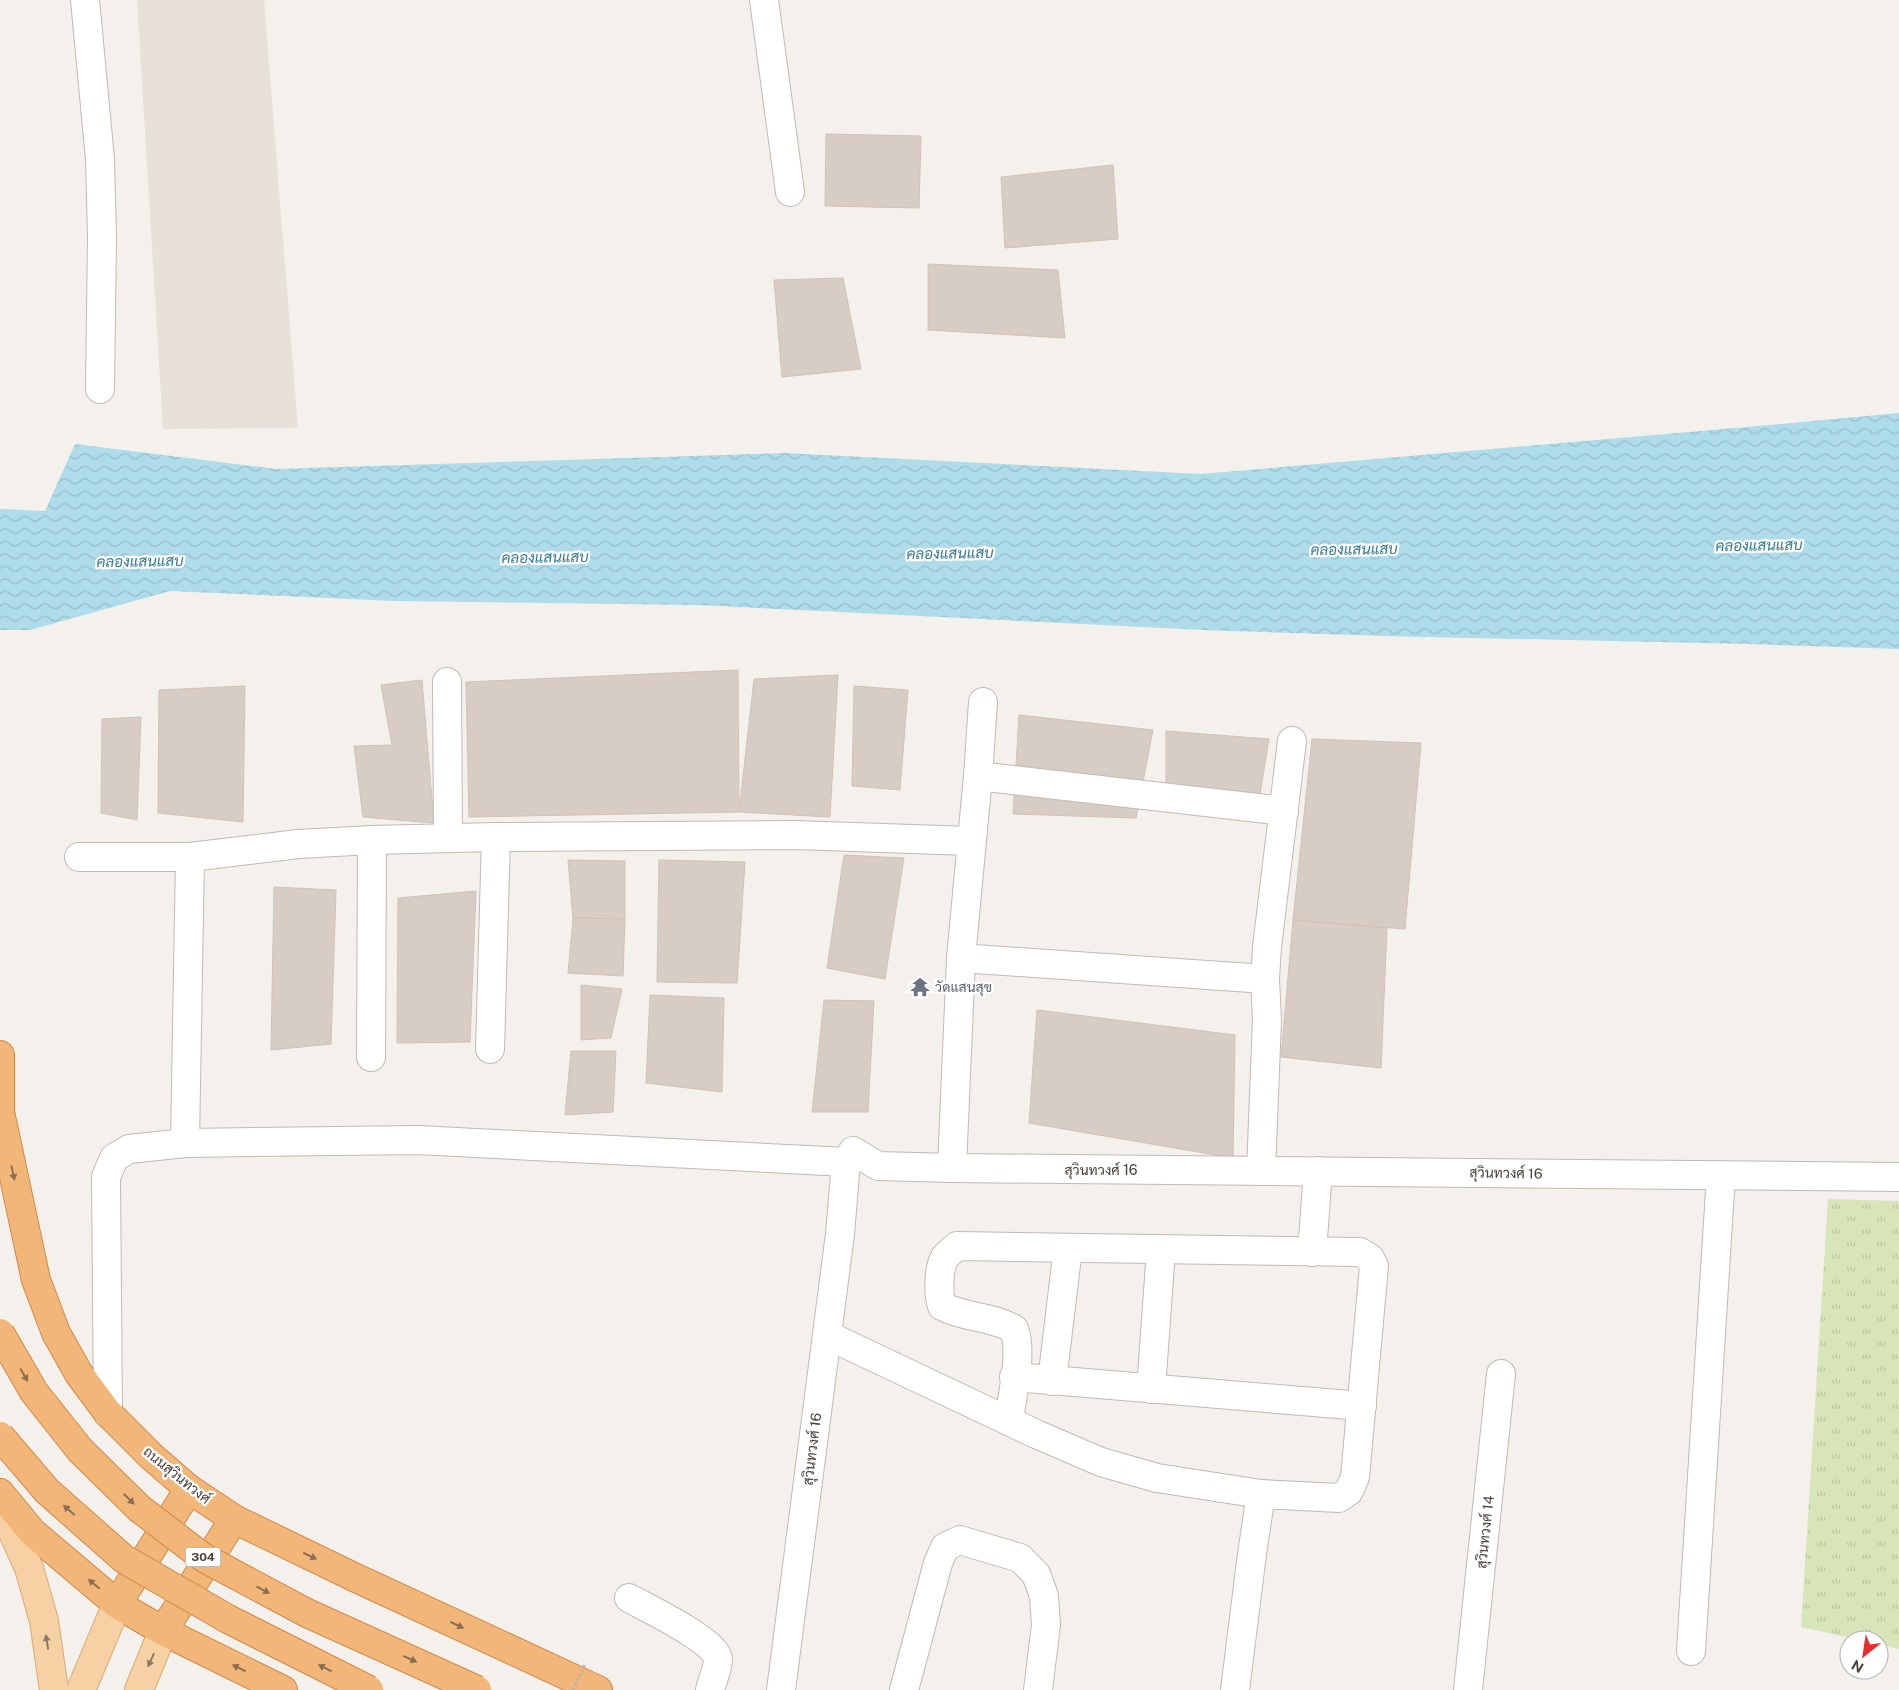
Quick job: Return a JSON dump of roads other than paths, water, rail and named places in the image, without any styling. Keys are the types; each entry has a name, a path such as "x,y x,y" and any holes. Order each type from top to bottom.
{"highway":[{"name":"ถนนสุวินทวงศ์","path":"0,1055 0,1112 36,1280 56,1333 78,1374 108,1413 151,1456 188,1489 234,1519 365,1583 598,1690"},
{"name":"304","path":"0,1333 34,1392 80,1450 140,1509 204,1558 307,1614 477,1690"},
{"path":"0,1436 47,1491 124,1559 228,1619 369,1690"},
{"path":"117,1604 188,1489"},
{"path":"0,1493 32,1532 117,1604 163,1631 283,1690"},
{"path":"163,1631 234,1519"}],"main road":[{"path":"0,1504 29,1568 37,1594 44,1621 54,1690"},
{"path":"80,1690 117,1604"},
{"path":"139,1690 163,1631"}],"street":[{"path":"85,0 100,159 102,238 100,389"},
{"path":"764,0 790,192"},
{"path":"447,682 448,838"},
{"path":"952,1168 961,958 983,702"},
{"path":"1261,1171 1267,1020 1264,979 1292,741"},
{"path":"978,776 1284,811"},
{"path":"79,857 190,857 298,844 496,837 794,835 971,841"},
{"path":"490,1049 496,837"},
{"path":"371,1056 372,840"},
{"path":"185,1143 190,857"},
{"path":"961,958 1264,979"},
{"path":"108,1413 106,1177 114,1158 129,1149 185,1143 418,1140 846,1162"},
{"name":"สุวินทวงศ์ 16","path":"781,1690 840,1234 846,1162 853,1151 878,1166 952,1168 1899,1177"},
{"path":"1312,1252 1318,1171"},
{"path":"1691,1652 1722,1175"},
{"path":"827,1334 1009,1421 1101,1462 1131,1472 1157,1478 1261,1494 1339,1498 1349,1491 1355,1477 1374,1266 1370,1258 1360,1252 957,1246 943,1260 940,1300 942,1306 952,1311 1002,1322 1014,1329 1017,1338 1009,1421"},
{"path":"1052,1381 1068,1248"},
{"path":"1151,1389 1161,1250"},
{"name":"สุวินทวงศ์ 14","path":"1468,1690 1501,1374"},
{"path":"1014,1377 1362,1406"},
{"path":"1235,1690 1261,1494"},
{"path":"904,1690 938,1563 945,1547 960,1540 1020,1558 1036,1574 1044,1596 1046,1625 1038,1690"},
{"path":"629,1598 702,1640 716,1651 718,1659 710,1690"}],"water":[{"name":"คลองแสนแสบ","path":"1899,413 1899,649 1203,630 699,605 395,601 170,591 30,630 0,630 0,509 45,511 75,444 277,469 784,453 1201,474"}],"place":[{"name":"วัดแสนสุข","path":"920,987"}]}
